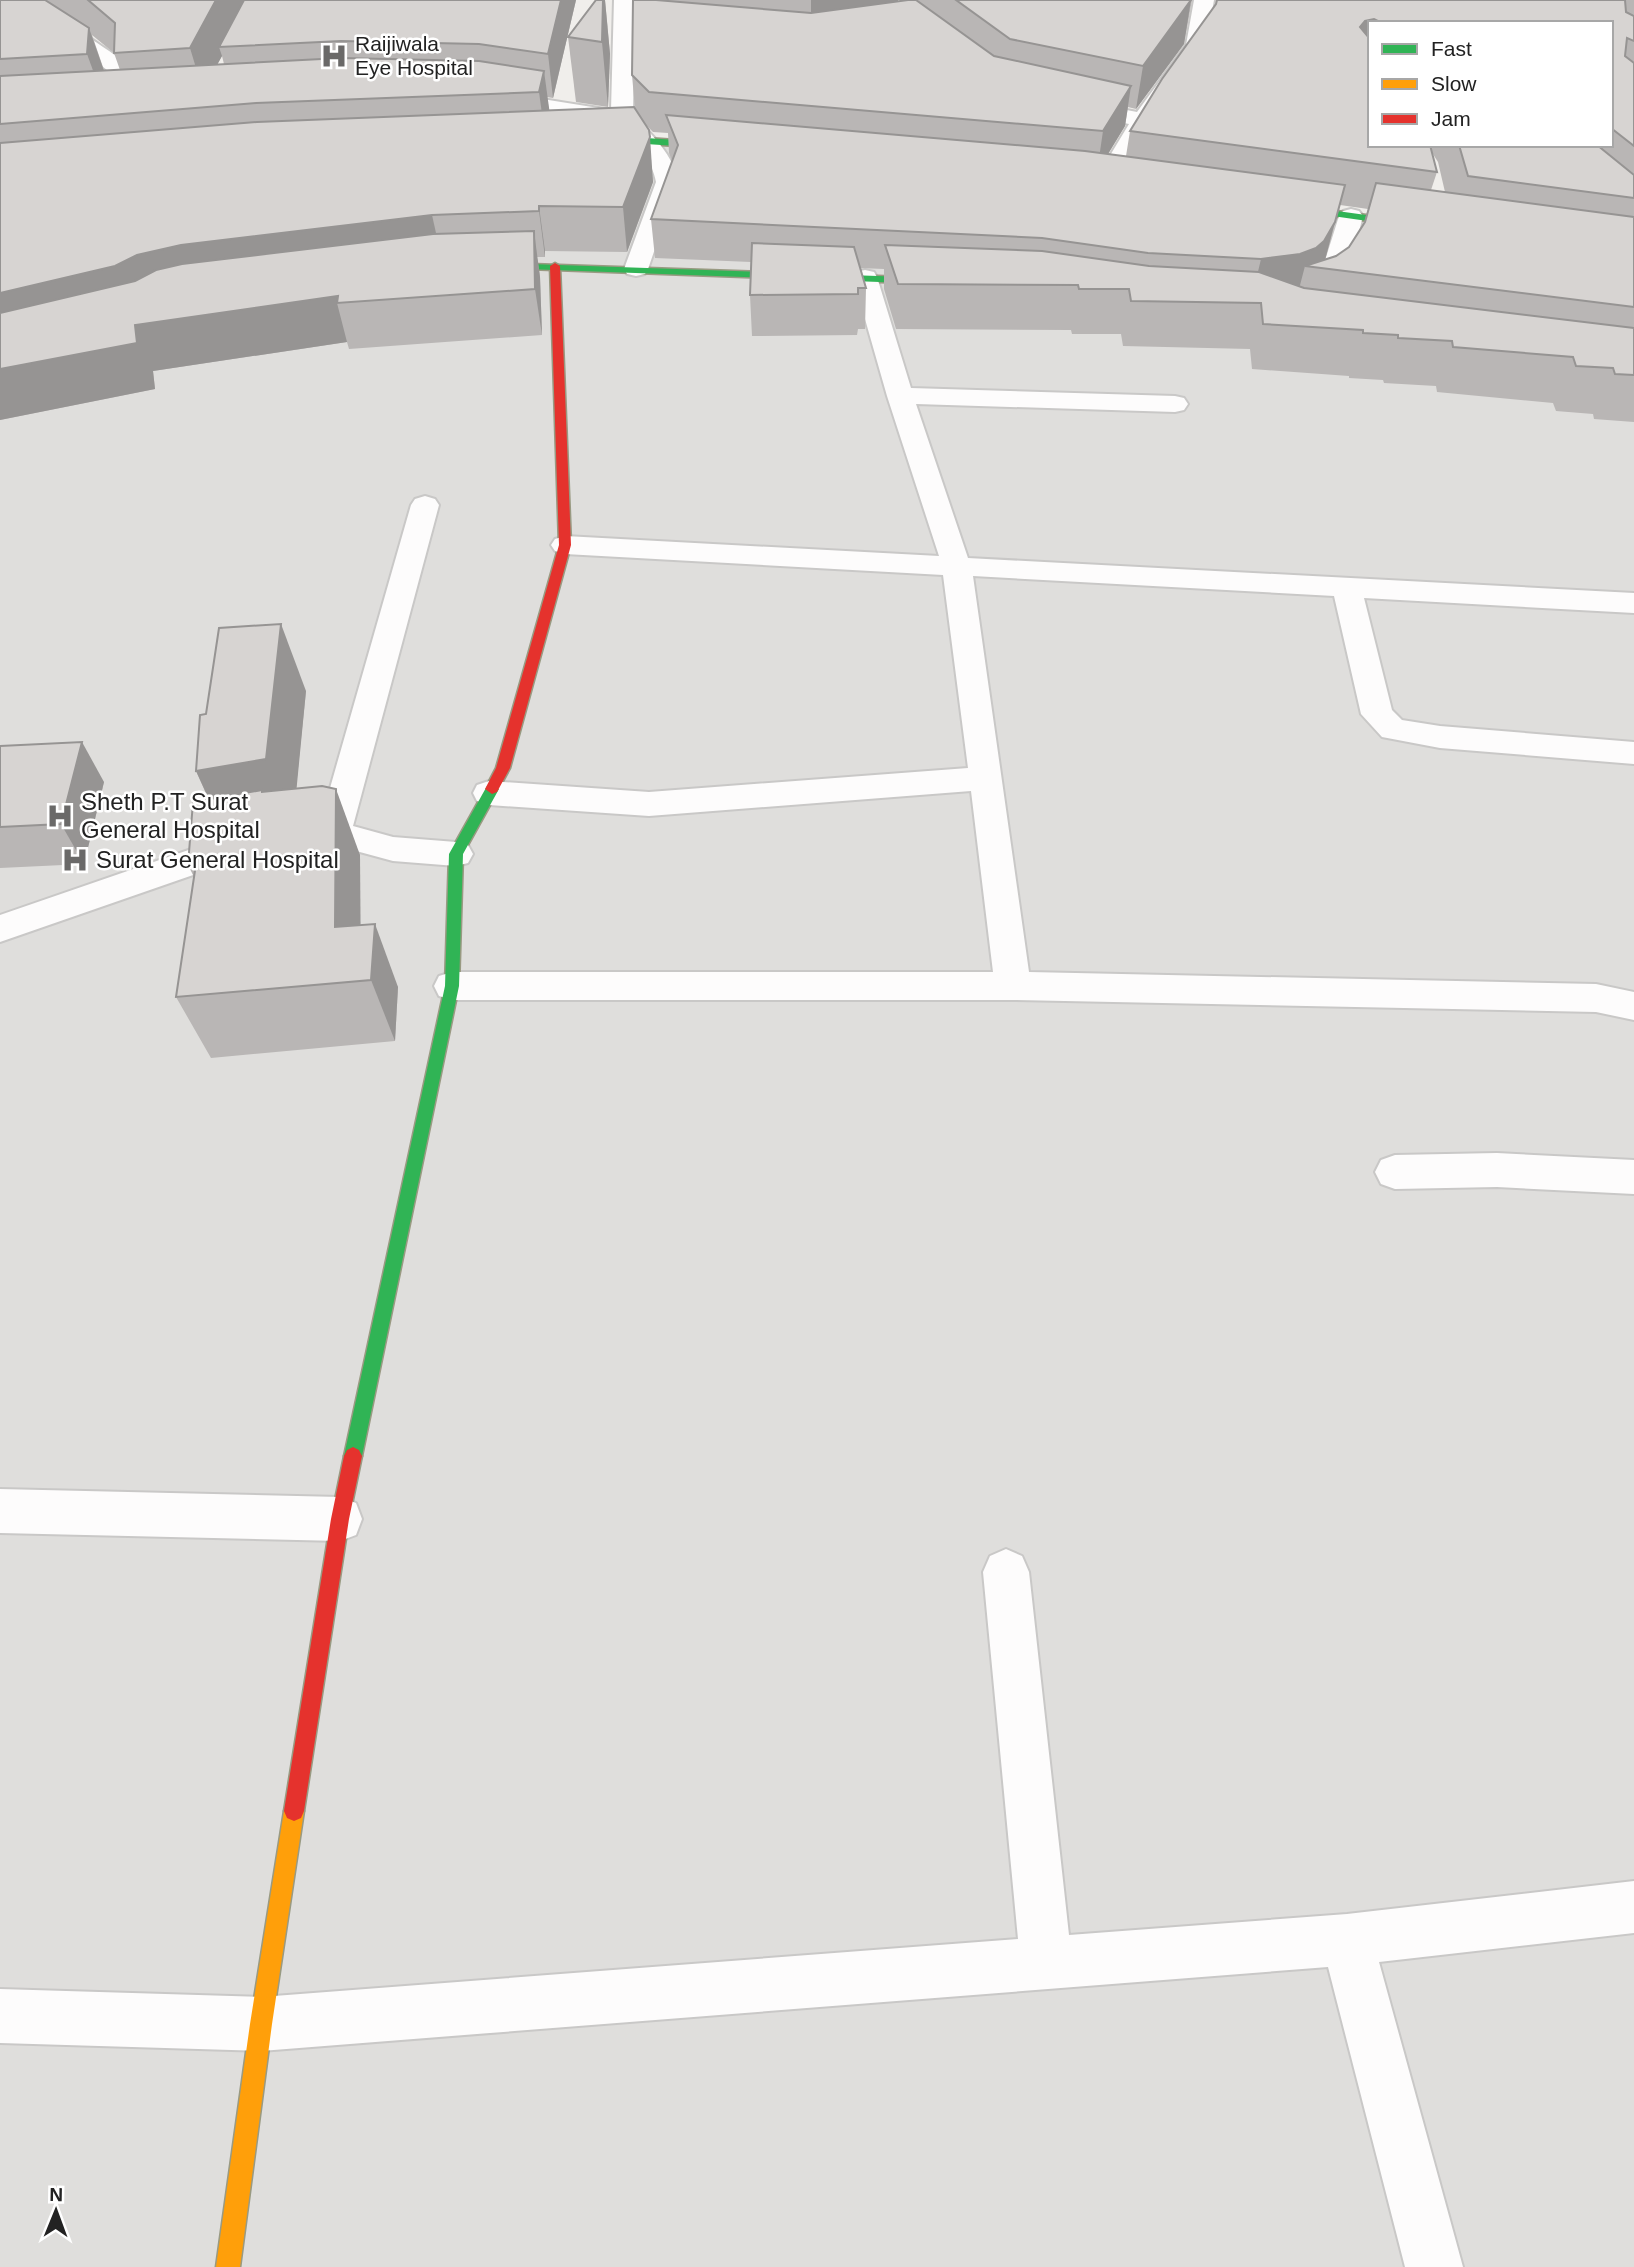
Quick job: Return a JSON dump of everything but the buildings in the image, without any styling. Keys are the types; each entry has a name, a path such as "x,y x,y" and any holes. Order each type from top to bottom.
{"street":[{"path":"622,118 624,0"},
{"path":"1105,182 1142,120 1196,45 1203,0"},
{"path":"0,25 40,24 73,33 118,68 122,105 90,107"},
{"path":"624,27 708,33"},
{"path":"473,96 622,118 646,141 666,174 667,182 636,269"},
{"path":"1051,101 1142,120"},
{"path":"576,144 646,141 738,147"},
{"path":"1269,205 1435,223"},
{"path":"1287,301 1310,297 1326,282 1337,267 1351,216"},
{"path":"228,2267 261,2024 340,1519 452,986 456,854 503,768 565,545 555,266"},
{"path":"517,267 555,266 958,282"},
{"path":"865,277 900,396 957,567 1013,986"},
{"path":"900,396 1175,404"},
{"path":"334,833 425,505"},
{"path":"565,545 1634,603"},
{"path":"1347,589 1377,714 1393,729 1440,737 1634,753"},
{"path":"489,793 649,804 985,778"},
{"path":"0,929 215,854 334,833 393,849 456,854"},
{"path":"452,986 1013,986 1596,998 1634,1006"},
{"path":"1395,1172 1497,1170 1634,1177"},
{"path":"0,1511 340,1519"},
{"path":"1006,1572 1046,1964"},
{"path":"0,2016 261,2024 1347,1940 1634,1908"},
{"path":"1347,1940 1434,2267"}],"shaded area":[{"path":"640,143 1088,183 1634,259 1634,2267 0,2267 0,183"}],"traffic: fast":[{"path":"597,143 646,141 722,146"},
{"path":"1286,207 1417,225"},
{"path":"530,267 935,281"},
{"path":"353,1456 452,986 456,854 492,789"}],"traffic: slow":[{"path":"228,2267 261,2024 294,1811"}],"traffic: jam":[{"path":"492,789 503,768 565,545 555,266"},
{"path":"294,1811 340,1519 353,1456"}],"place":[{"name":"Raijiwala Eye Hospital","path":"334,56"},
{"name":"Sheth P.T Surat General Hospital","path":"60,816"},
{"name":"Surat General Hospital","path":"75,860"}]}
